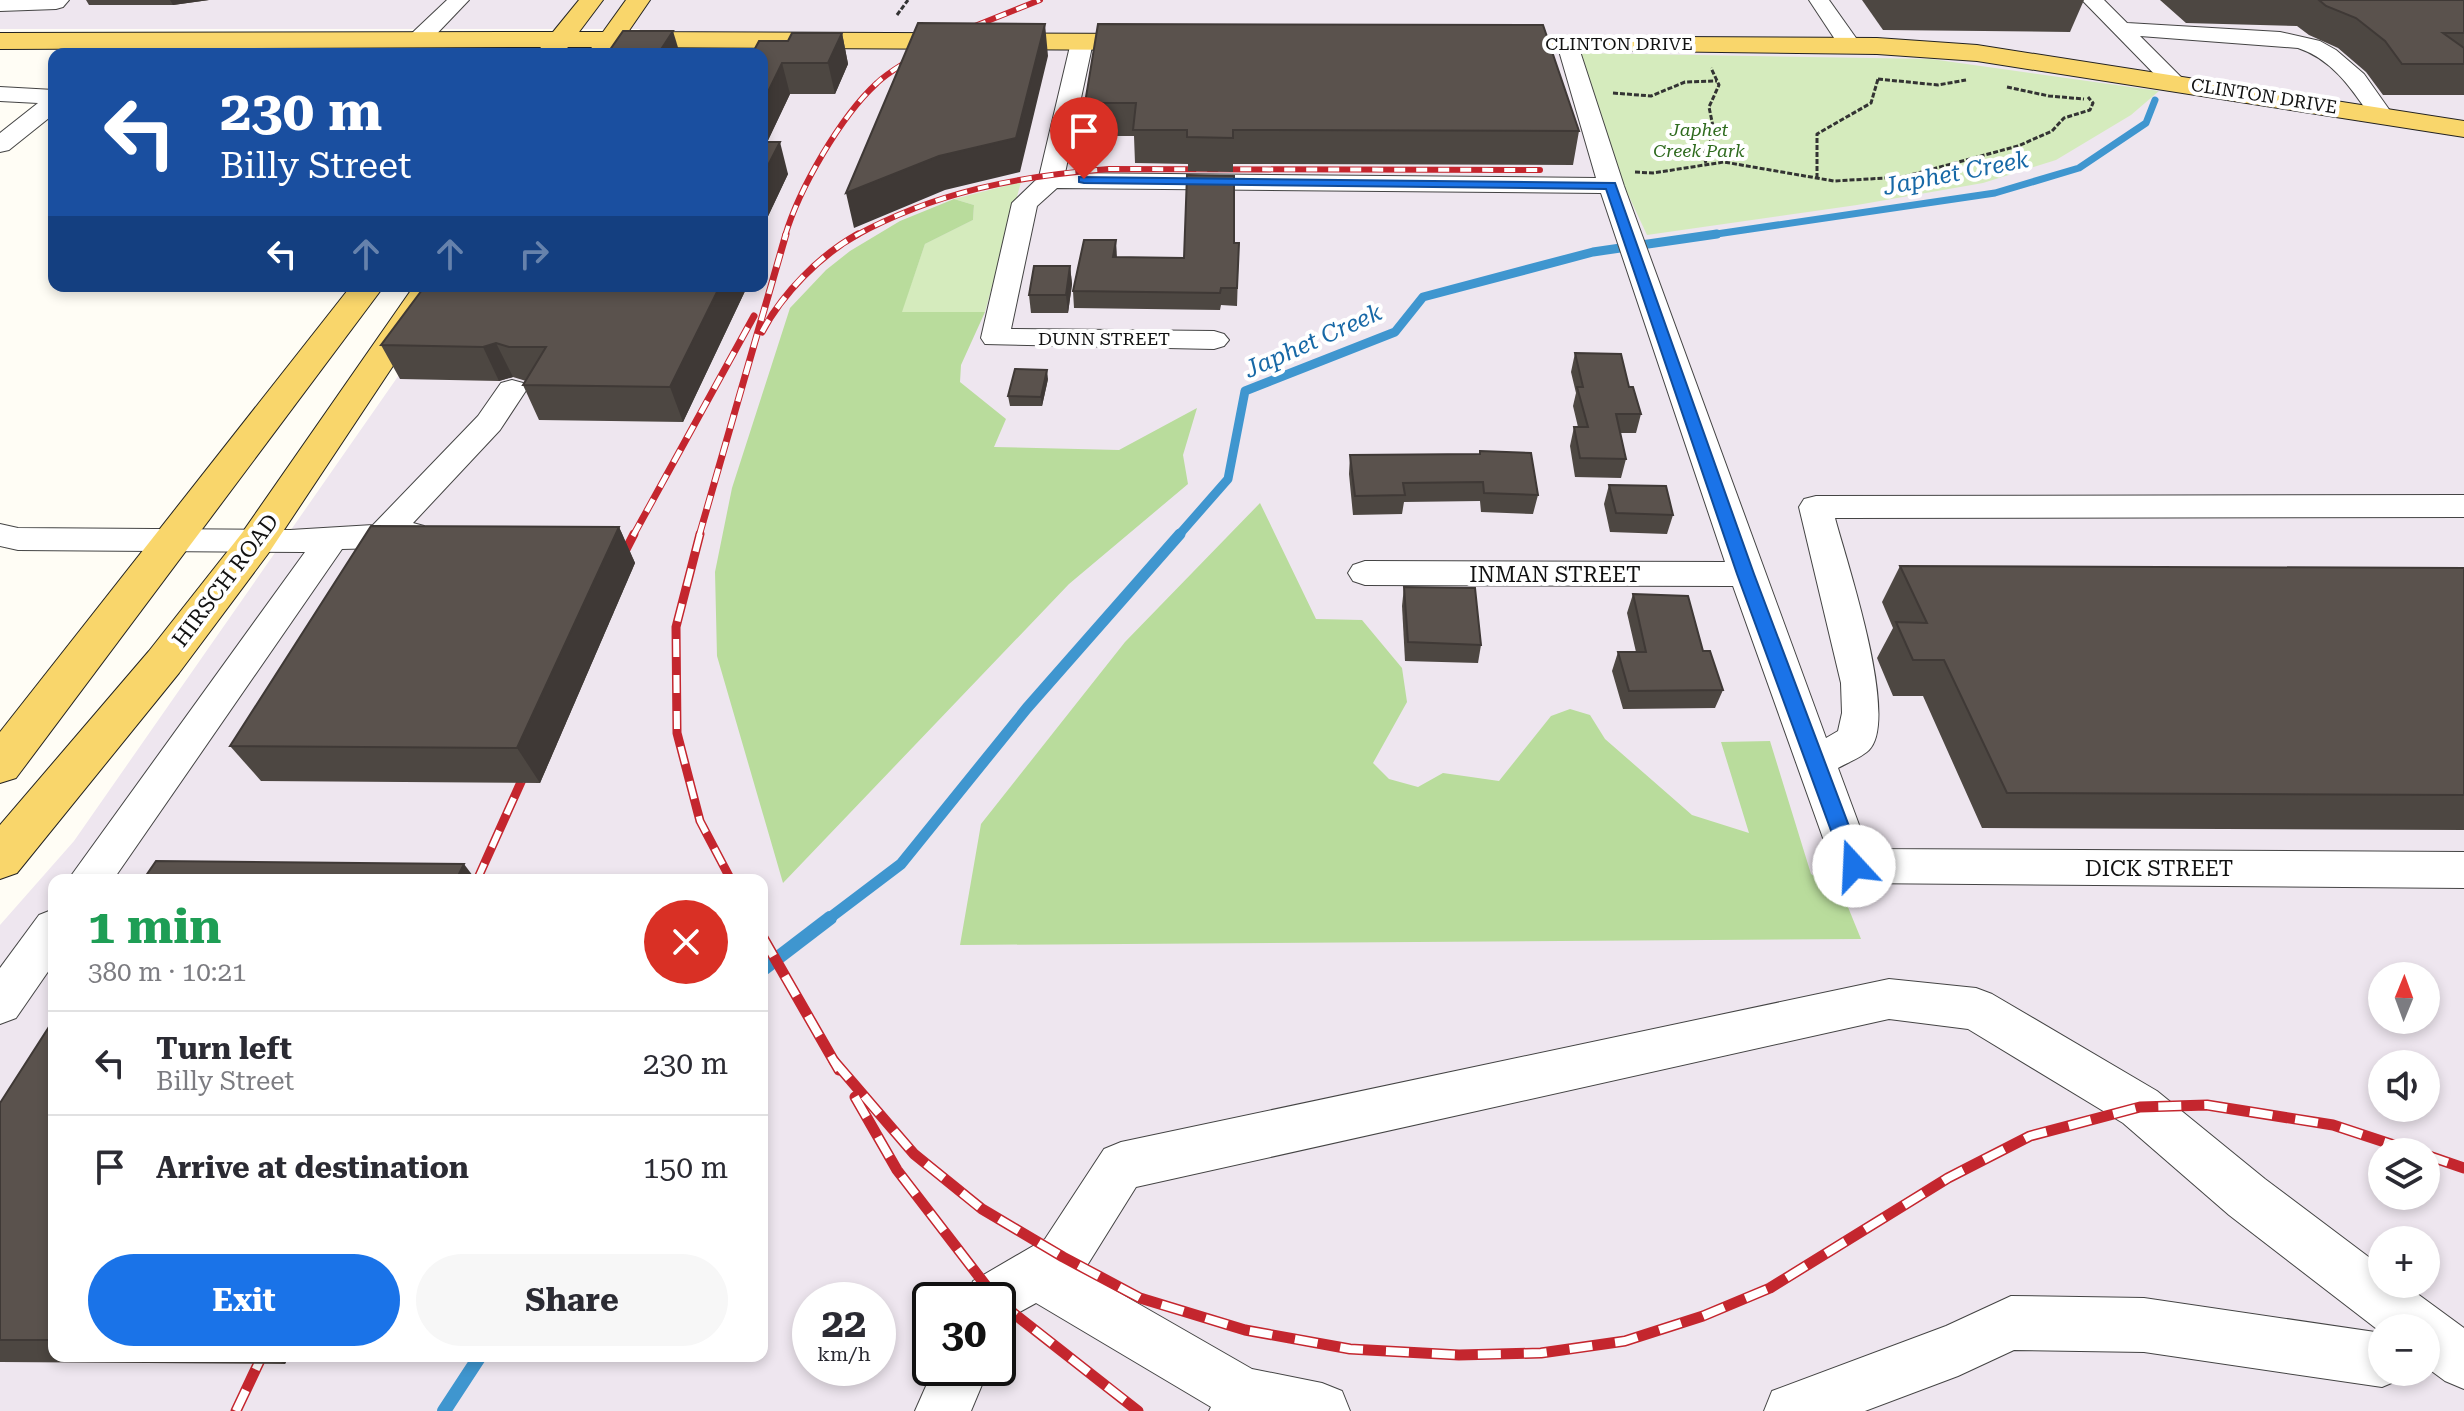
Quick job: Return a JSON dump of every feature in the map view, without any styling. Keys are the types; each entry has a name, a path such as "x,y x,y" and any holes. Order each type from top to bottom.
{"main road":[{"path":"555,46 591,0"},
{"path":"606,46 638,0"},
{"path":"0,41 419,39 555,46 1177,43"},
{"name":"CLINTON DRIVE","path":"1459,43 1850,45 1977,53 2464,129"},
{"path":"0,765 363,292"},
{"name":"HIRSCH ROAD","path":"0,859 154,674 256,542 426,292"}],"street":[{"path":"4,8 59,0"},
{"path":"419,39 459,0"},
{"path":"1819,0 1850,45"},
{"path":"2092,0 2175,82"},
{"path":"2120,29 2189,31 2299,41 2320,48 2334,59 2376,100 2381,115"},
{"path":"1082,42 1051,180 1614,191"},
{"path":"1568,44 1614,191 1746,574 1816,762 1856,739 1861,713 1860,683 1816,507 2464,506"},
{"path":"0,94 48,99"},
{"path":"0,145 48,105"},
{"name":"DUNN STREET","path":"1051,180 1025,203 995,338 1214,340"},
{"path":"381,537 489,423 512,389"},
{"path":"0,535 18,539 256,542 447,531"},
{"path":"93,874 331,540"},
{"name":"INMAN STREET","path":"1365,573 1746,574"},
{"name":"DICK STREET","path":"1816,762 1854,866 2464,870"},
{"path":"0,1004 48,936"},
{"path":"1016,1284 1063,1257 1121,1166 1889,999 1976,1009 2140,1107 2247,1197 2401,1314"},
{"path":"1016,1288 1240,1403 1322,1411"},
{"path":"1792,1411 1958,1349 2011,1323 2144,1325 2368,1358"},
{"path":"2440,1344 2464,1362"},
{"path":"2440,1371 2464,1375"},
{"path":"943,1411 954,1386"}],"path":[{"path":"1706,163 1702,151 1715,136 1709,107 1715,97 1717,81 1711,68"},
{"path":"1817,178 1817,134 1828,124 1862,111 1873,102 1878,79 1938,85 1974,80"},
{"path":"1612,93 1651,96 1685,82 1717,81"},
{"path":"1996,84 2049,96 2089,99"},
{"path":"1608,88 1616,106"},
{"path":"1632,162 1635,172 1653,173 1706,163 1745,164 1842,181 1923,174 1944,164 1975,158 2052,131 2059,121 2090,110 2093,103 2085,90"}],"shaded area":[{"path":"0,0 2464,0 2464,1411 0,1411 0,925 74,841 457,292 768,292 768,48 628,48 640,29 0,29"}],"green space":[{"name":"Japhet Creek Park","path":"1580,53 1931,59 2159,91 2131,115 2056,160 1983,183 1857,205 1647,235 1618,173"},
{"path":"1021,182 985,312 901,313 925,244 973,220 974,205 954,199"},
{"path":"954,199 974,205 973,220 925,244 902,312 985,312 961,365 960,382 1006,419 994,447 1119,450 1197,408 1183,455 1188,484 1069,584 783,883 717,656 715,572 732,488 790,308 826,270 850,251 900,221"},
{"path":"1260,503 1316,619 1362,620 1402,668 1407,702 1373,763 1389,779 1418,787 1443,773 1499,781 1551,716 1570,709 1590,715 1605,739 1692,815 1749,833 1721,742 1770,741 1811,874 1841,890 1861,939 960,945 981,824 1125,642"}],"building":[{"path":"2319,0 2464,0 2464,33 2443,33 2464,48 2464,64 2402,64 2385,41 2356,18"},
{"path":"918,23 1045,24 1016,138 939,156 846,193"},
{"path":"1098,24 1543,25 1579,131 1233,130 1233,138 1187,137 1187,130 1133,130 1136,103 1085,103"},
{"path":"623,31 673,31 662,48 611,48"},
{"path":"792,33 842,33 828,63 782,63 768,92 768,48 755,48 759,41 788,41"},
{"path":"768,142 780,142 768,165"},
{"path":"1187,175 1234,176 1234,243 1239,243 1237,288 1221,288 1220,293 1073,291 1084,240 1116,240 1113,257 1184,258"},
{"path":"1034,266 1070,266 1066,295 1029,295"},
{"path":"421,292 717,292 670,387 523,385 546,347 509,347 496,343 483,347 381,345"},
{"path":"1575,353 1621,354 1629,387 1633,387 1641,414 1616,414 1626,459 1580,458 1574,427 1588,427 1577,387 1583,387"},
{"path":"1015,369 1047,370 1041,397 1008,396"},
{"path":"1480,451 1531,453 1538,495 1484,493 1483,482 1403,483 1405,495 1355,496 1350,455 1480,454"},
{"path":"1609,485 1666,486 1673,515 1616,513"},
{"path":"371,526 619,527 517,748 230,746"},
{"path":"1900,566 2464,568 2464,795 2007,793 1944,660 1913,660 1896,622 1927,623"},
{"path":"1404,587 1475,588 1481,645 1408,642"},
{"path":"1633,594 1688,596 1703,651 1710,651 1723,690 1629,691 1618,652 1646,652"},
{"path":"156,861 464,864 459,874 147,874"},
{"path":"48,1028 48,1340 0,1340 0,1103"}],"waterway":[{"name":"Japhet Creek","path":"1703,236 1995,193 2079,168 2146,123 2155,100"},
{"name":"Japhet Creek","path":"1178,536 1228,479 1245,391 1395,332 1423,297 1593,252 1717,234"},
{"name":"Japhet Creek","path":"827,920 901,864 1027,708 1180,534"},
{"name":"Japhet Creek","path":"768,965 830,918"},
{"name":"Japhet Creek","path":"444,1411 476,1362"}],"railway":[{"path":"955,34 1040,0"},
{"path":"785,236 800,197 835,134 881,79 917,55"},
{"path":"855,236 947,197 1010,182 1075,172 1109,169 1540,170"},
{"path":"699,536 786,234"},
{"path":"762,332 803,277 858,234"},
{"path":"633,536 754,316"},
{"path":"618,565 634,534"},
{"path":"700,534 676,627 677,733 700,821 728,874"},
{"path":"480,874 530,762"},
{"path":"768,946 839,1070"},
{"path":"834,1061 914,1154 982,1209 1140,1298 1245,1330 1350,1349 1459,1355 1541,1353 1625,1341 1703,1316 1770,1288 1948,1178 2030,1136 2140,1107 2207,1105 2333,1125 2372,1138"},
{"path":"855,1097 897,1170 983,1282"},
{"path":"2440,1160 2464,1168"},
{"path":"1016,1315 1138,1411"},
{"path":"236,1411 259,1362"}],"route":[{"path":"1084,179 1611,186 1746,574 1854,866"}]}
